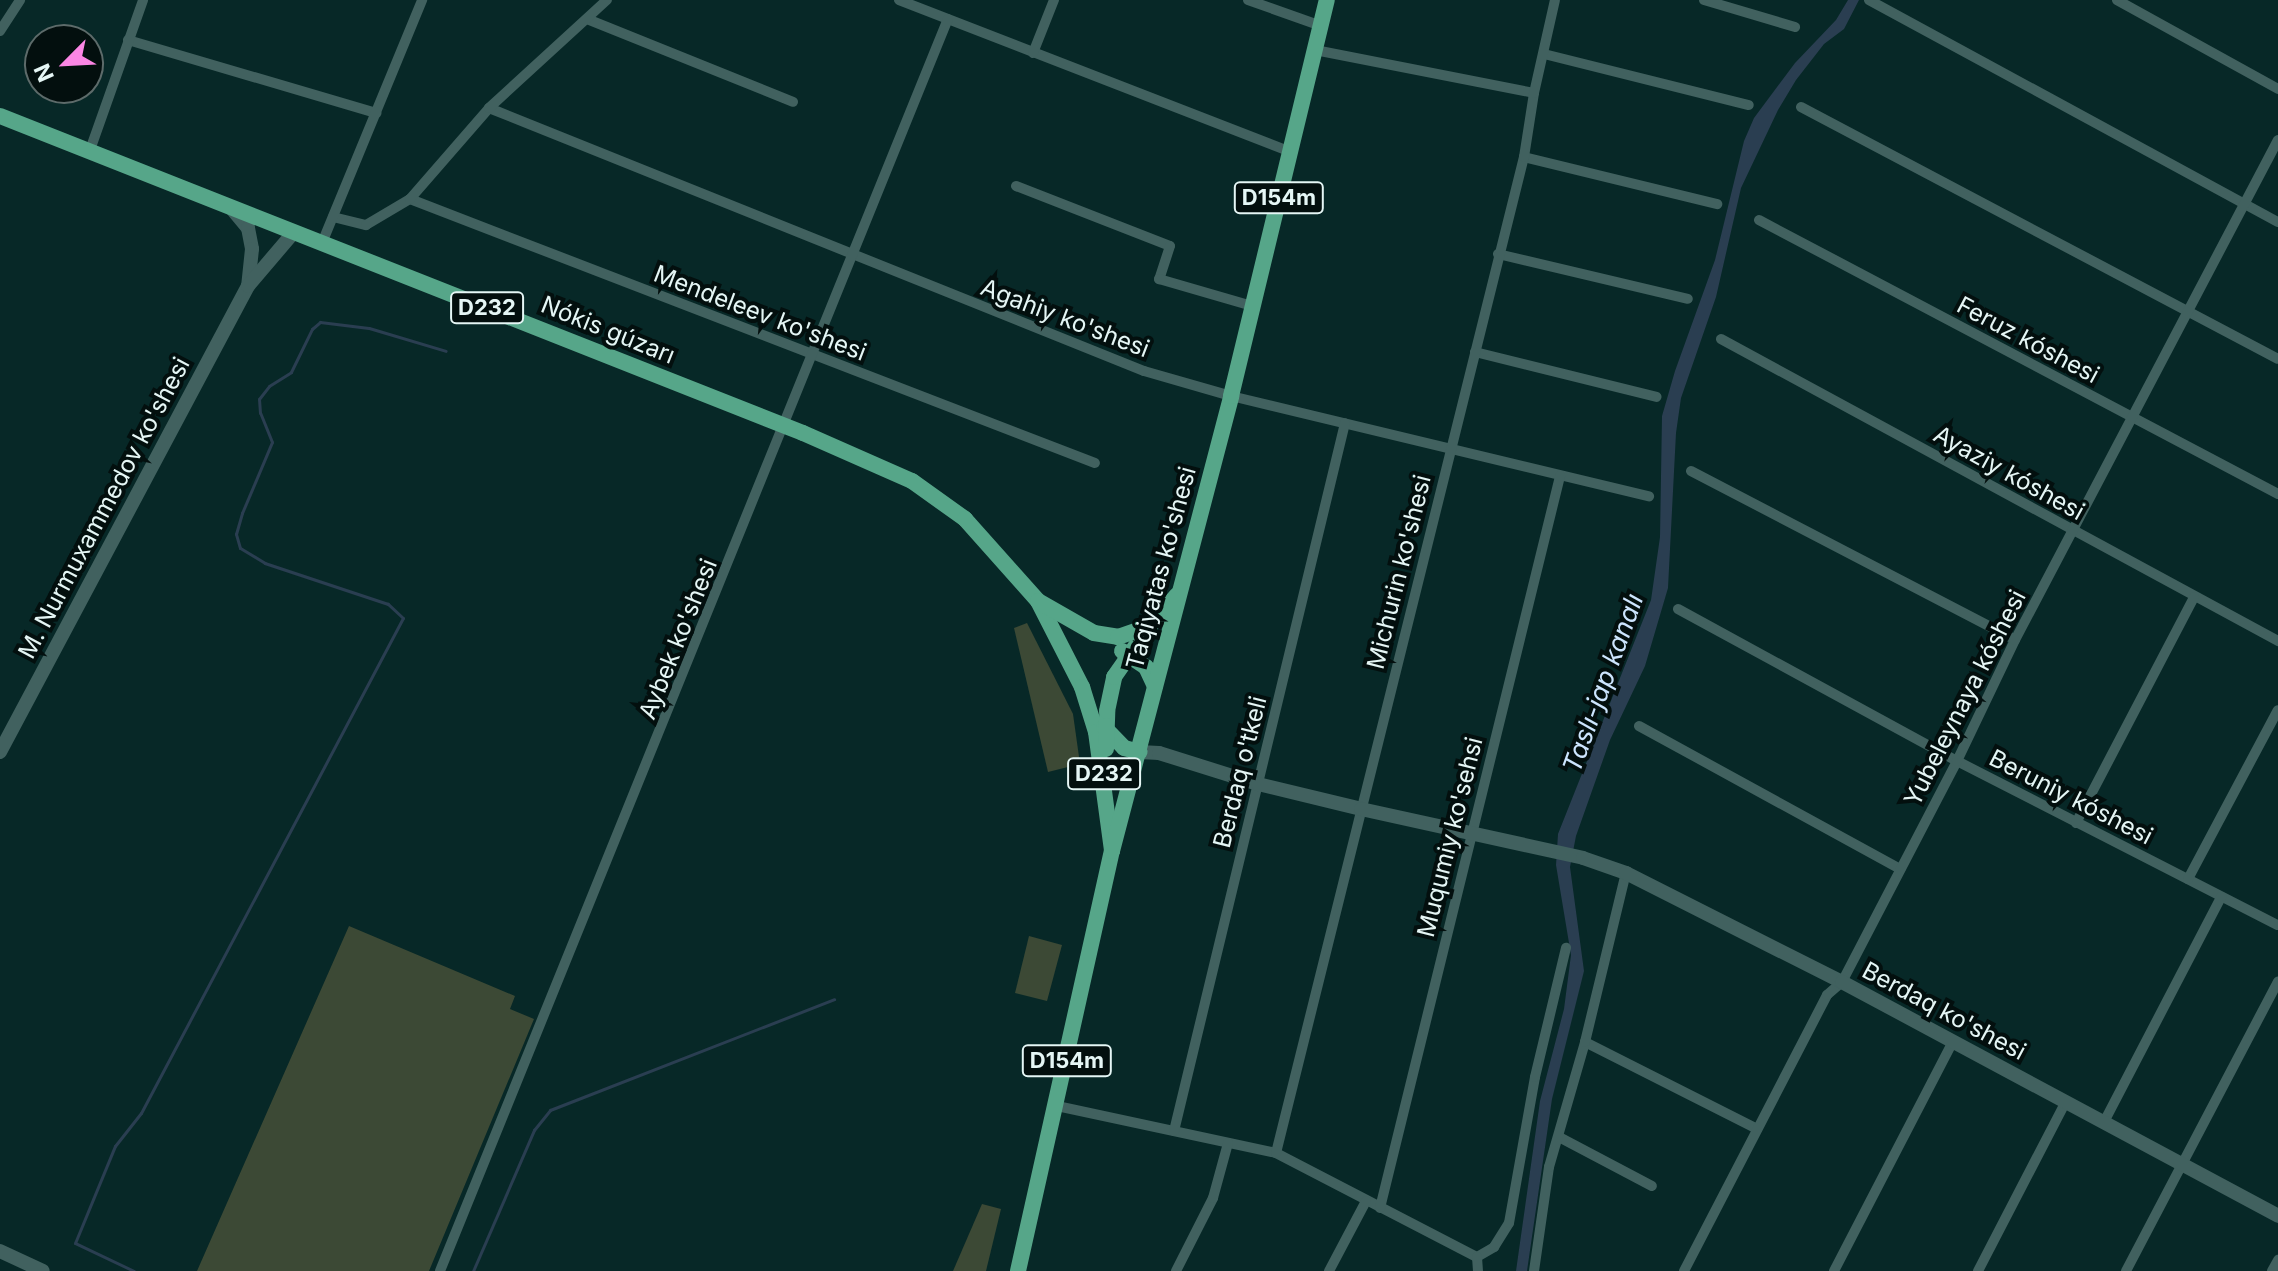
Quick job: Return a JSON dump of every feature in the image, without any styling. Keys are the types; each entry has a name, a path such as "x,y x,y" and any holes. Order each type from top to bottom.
{"main road":[{"name":"D154m","path":"1231,396 1327,0"},
{"name":"Nókis gúzarı","path":"0,116 784,425 912,481 965,519 1038,601"},
{"name":"Taqiyatas ko'shesi","path":"1140,752 1231,396"},
{"path":"1104,777 1106,730 1114,677 1150,626 1180,591"},
{"path":"1038,601 1146,667 1155,686"},
{"name":"D232","path":"1038,601 1086,699 1106,730 1124,748 1140,752"},
{"path":"1094,633 1118,637 1150,626"},
{"name":"D232","path":"1086,699 1104,777 1112,851"},
{"name":"D154m","path":"1018,1271 1112,851 1140,752"}],"street":[{"path":"0,31 20,0"},
{"path":"90,150 143,0"},
{"path":"322,243 422,0"},
{"path":"333,217 366,225 410,199 489,108 607,0"},
{"path":"899,0 1290,152"},
{"path":"1033,53 1054,0"},
{"path":"1248,0 1321,26"},
{"name":"Michurin ko'shesi","path":"1276,1153 1524,157 1534,93 1555,0"},
{"path":"1704,0 1795,27"},
{"path":"2117,0 2278,89"},
{"path":"1869,1 2278,222"},
{"path":"587,19 793,102"},
{"name":"Aybek ko'shesi","path":"440,1271 948,19"},
{"path":"128,40 376,113"},
{"path":"1315,50 1534,93"},
{"path":"1544,54 1749,105"},
{"path":"1801,107 2278,359"},
{"name":"Agahiy ko'shesi","path":"489,108 1144,371 1231,396 1649,496"},
{"name":"Yubeleynaya kóshesi","path":"1684,1271 1827,995 1842,982 1957,761 2015,640 2278,140"},
{"path":"1524,157 1717,204"},
{"path":"1016,186 1170,246 1159,279 1252,306"},
{"name":"Mendeleev ko'shesi","path":"410,199 1095,463"},
{"path":"228,206 248,228 252,249 248,286"},
{"name":"Feruz kóshesi","path":"1759,220 2278,494"},
{"path":"248,286 294,232"},
{"path":"1498,254 1688,299"},
{"name":"M. Nurmuxammedov ko'shesi","path":"0,752 248,286"},
{"name":"Ayaziy kóshesi","path":"1721,339 2278,641"},
{"path":"1475,352 1657,397"},
{"name":"Berdaq o'tkeli","path":"1174,1131 1345,423"},
{"path":"1691,471 2015,640"},
{"name":"Muqumiy ko'sehsi","path":"1380,1208 1560,476"},
{"path":"2076,823 2194,597"},
{"name":"Beruniy kóshesi","path":"1678,609 1957,761 2278,925"},
{"path":"2188,879 2278,710"},
{"path":"1639,726 1900,869"},
{"name":"Berdaq ko'shesi","path":"1140,752 1159,753 1258,784 1361,809 1583,858 1626,873 1842,982 2278,1216"},
{"path":"1534,1271 1549,1167 1585,1042 1626,873"},
{"path":"2104,1122 2221,897"},
{"path":"1477,1257 1494,1247 1509,1223 1535,1077 1566,948"},
{"path":"2126,1271 2278,981"},
{"path":"1834,1271 1953,1041"},
{"path":"1585,1042 1757,1129"},
{"path":"1978,1271 2066,1101"},
{"path":"1057,1106 1276,1153 1477,1257"},
{"path":"1559,1137 1652,1186"},
{"path":"1176,1271 1213,1198 1228,1143"},
{"path":"1329,1271 1366,1201"},
{"path":"0,1251 36,1270"},
{"path":"1477,1257 1478,1271"},
{"path":"2272,1271 2278,1260"}],"green space":[{"path":"1027,623 1073,714 1080,764 1048,772 1014,628"},
{"path":"349,926 515,996 510,1009 534,1019 429,1271 197,1271"},
{"path":"1029,936 1062,945 1047,1001 1015,993"},
{"path":"982,1204 1001,1209 986,1271 953,1271"}],"water":[{"path":"1848,0 1859,0 1844,29 1824,44 1796,80 1778,110 1741,188 1716,297 1681,398 1676,433 1668,588 1645,666 1610,740 1576,836 1570,867 1584,971 1552,1099 1527,1271 1516,1271 1540,1101 1564,1009 1571,955 1556,865 1558,834 1651,600 1660,537 1662,416 1715,260 1744,141 1754,118 1795,63 1836,20"}],"waterway":[{"path":"134,1271 75,1243 115,1146 141,1113 403,618 388,604 265,563 240,548 236,534 242,513 272,442 260,413 259,399 269,386 291,372 312,329 320,322 369,328 446,351"},
{"path":"473,1271 534,1130 550,1110 834,999"}],"water label":[{"name":"Taslı-jap kanalı","path":"1603,683"}]}
